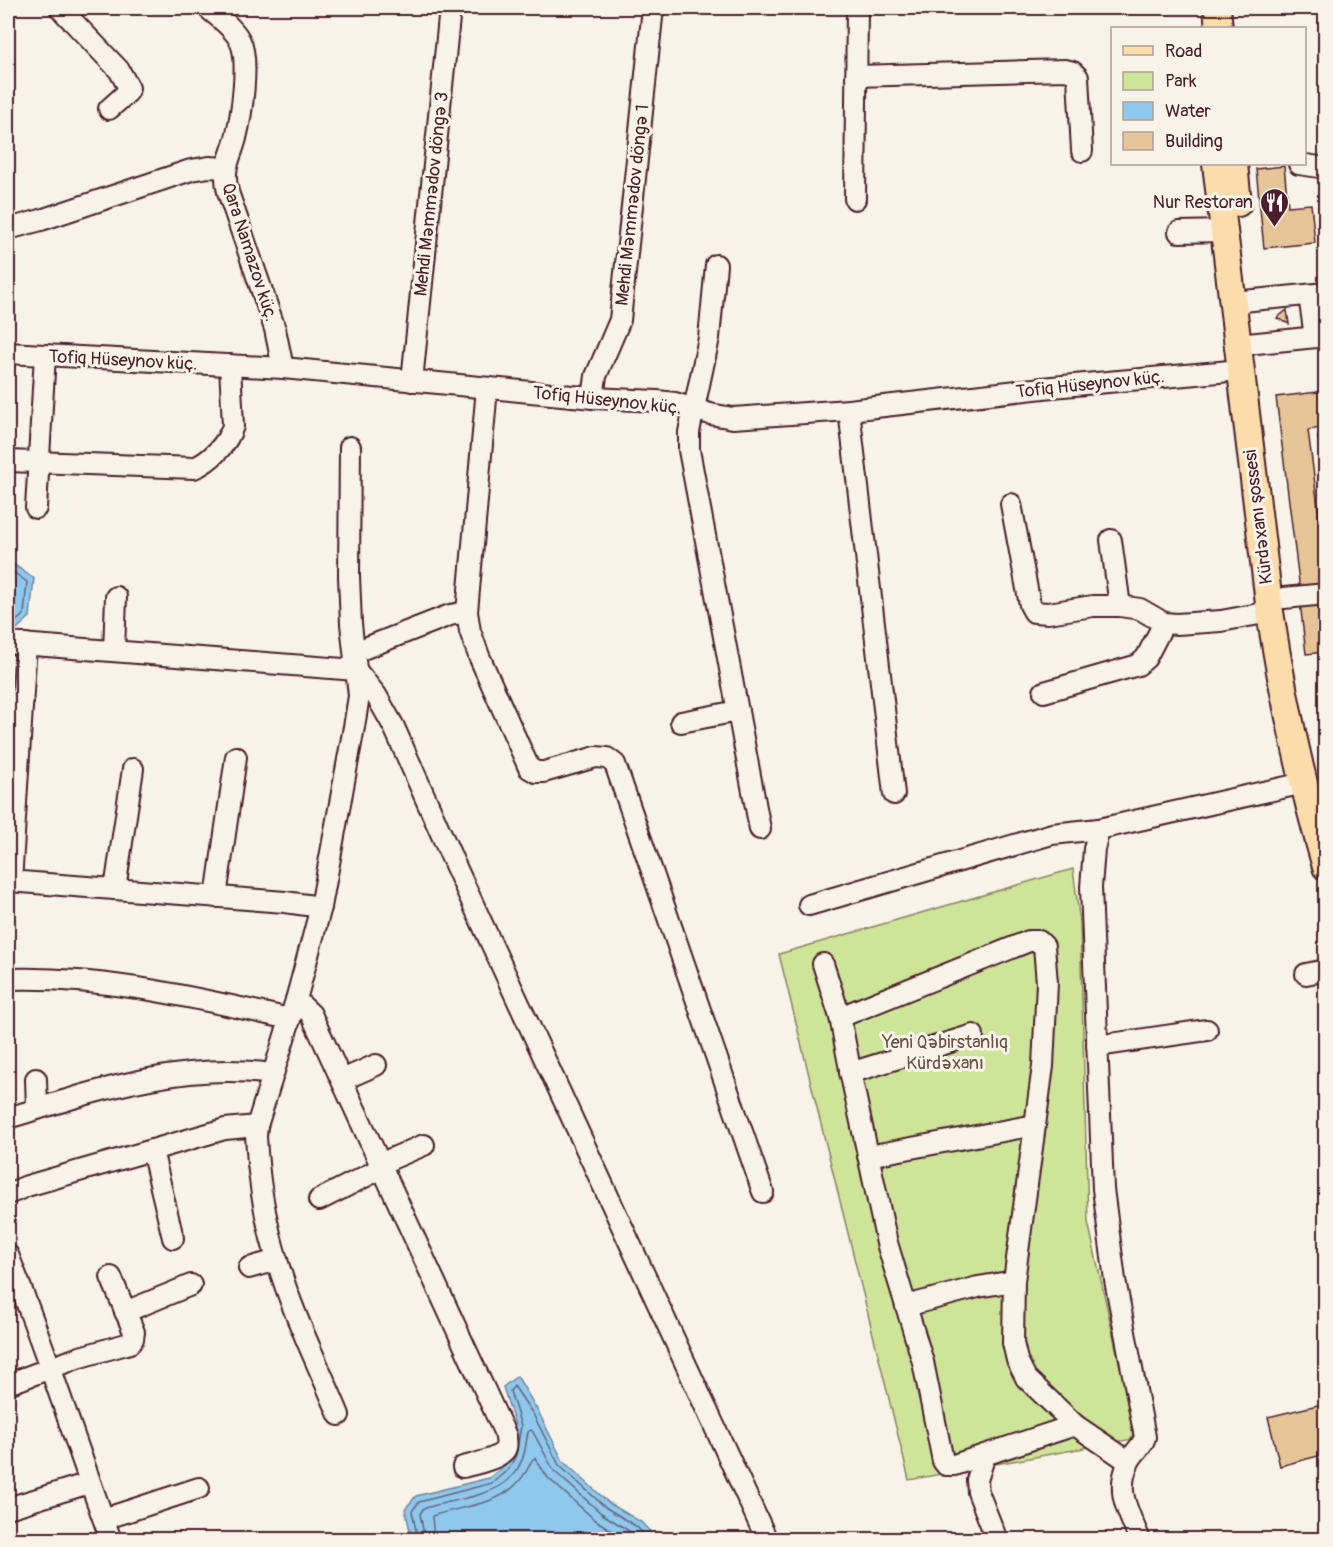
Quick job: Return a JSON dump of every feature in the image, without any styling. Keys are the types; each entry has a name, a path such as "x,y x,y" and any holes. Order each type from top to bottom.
{"main road":[{"path":"1200,8 1202,27"},
{"path":"1217,8 1219,27"},
{"name":"Kürdəxanı şossesi","path":"1234,165 1224,231 1241,301"},
{"name":"Kürdəxanı şossesi","path":"1234,165 1241,301 1277,605 1278,665 1304,783 1326,867"},
{"name":"Kürdəxanı şossesi","path":"1246,344 1241,370 1277,605 1326,803"}],"street":[{"path":"60,8 119,70 129,88 128,92 109,109"},
{"name":"Qara Namazov küç.","path":"208,8 234,32 245,56 245,75 237,135 225,168 225,178 274,329 283,368"},
{"name":"Mehdi Məmmədov döngə 3","path":"412,381 450,8"},
{"name":"Mehdi Məmmədov döngə 1","path":"593,398 597,376 620,321 653,8"},
{"path":"855,199 856,8"},
{"path":"856,76 1065,70 1073,72 1078,77 1082,151"},
{"path":"1306,165 1326,168"},
{"path":"8,229 191,170 209,167 225,168"},
{"path":"1179,232 1224,231"},
{"path":"716,265 710,338 689,432 689,450 760,828"},
{"path":"1241,301 1317,294 1320,336 1246,344"},
{"name":"Tofiq Hüseynov küç.","path":"8,353 283,368 593,398 657,401 675,403 733,418 849,410 1052,387 1241,370"},
{"path":"36,508 45,355"},
{"path":"8,460 194,468 202,465 231,434 233,426 230,365"},
{"path":"487,388 467,612 470,631 530,768 536,772 543,772 596,757 607,758 615,764 764,1192"},
{"path":"849,410 894,794"},
{"path":"339,1414 286,1288 277,1260 265,1216 256,1152 257,1126 328,881 359,696 351,624 349,576 350,447"},
{"path":"1011,504 1030,605 1034,612 1093,606 1120,606 1140,609 1164,623 1221,621 1326,594"},
{"path":"1111,540 1120,606"},
{"path":"114,651 116,597"},
{"path":"321,907 285,902 9,881 17,644 114,651 356,661 450,615 467,612"},
{"path":"1044,692 1138,665 1146,658 1164,623"},
{"path":"356,661 394,727 455,865 767,1539"},
{"path":"681,722 738,711"},
{"path":"216,897 236,757"},
{"path":"115,889 133,769"},
{"path":"810,905 1052,834 1099,829 1304,783"},
{"path":"1099,829 1094,849 1091,887 1103,1189 1115,1280 1145,1437 1143,1444 1128,1461 1122,1483 1122,1495 1140,1539"},
{"path":"840,1017 1029,940 1039,941 1044,946 1047,983 1043,1066 1014,1281 1013,1343 1017,1360 1026,1378 1074,1425 1128,1461"},
{"path":"823,964 840,1017 887,1243 922,1362 946,1465 954,1465 1074,1425"},
{"path":"1306,974 1326,970"},
{"path":"8,979 51,979 160,990 311,1014 506,1436 507,1445 504,1451 463,1467"},
{"path":"1097,1046 1207,1030"},
{"path":"850,1073 973,1035"},
{"path":"342,1080 376,1065"},
{"path":"8,1118 155,1077 231,1071 272,1074"},
{"path":"36,1079 37,1109"},
{"path":"868,1156 1035,1125"},
{"path":"8,1194 27,1186 225,1129 257,1126"},
{"path":"319,1200 372,1173 391,1159 424,1145"},
{"path":"152,1150 173,1238"},
{"path":"8,1255 16,1299 50,1367 89,1483 111,1539"},
{"path":"249,1268 277,1260"},
{"path":"8,1384 50,1367 130,1343 134,1332 111,1276"},
{"path":"906,1306 978,1287 1014,1281"},
{"path":"125,1312 191,1285"},
{"path":"985,1455 977,1480 978,1491 997,1539"},
{"path":"8,1508 89,1483"},
{"path":"104,1519 199,1488"}],"green space":[{"name":"Yeni Qəbirstanlıq Kürdəxanı","path":"1073,869 1080,923 1088,1222 1128,1402 1133,1439 909,1480 779,954"}],"water":[{"path":"8,561 34,578 30,617 10,635 8,634"},
{"path":"517,1376 538,1411 563,1461 609,1503 641,1522 657,1539 412,1539 405,1509 416,1496 489,1478 505,1465 511,1453 515,1425 503,1387"}],"building":[{"path":"1284,166 1288,206 1311,204 1315,243 1264,248 1256,169"},
{"path":"1287,310 1289,324 1277,318"},
{"path":"1326,391 1326,427 1308,430 1326,569 1326,587 1300,590 1276,397"},
{"path":"1326,436 1326,495 1318,437"},
{"path":"1326,599 1326,652 1306,654 1300,602"},
{"path":"1326,1403 1326,1454 1280,1466 1268,1417"}],"place":[{"name":"Nur Restoran","path":"1274,228"}]}
